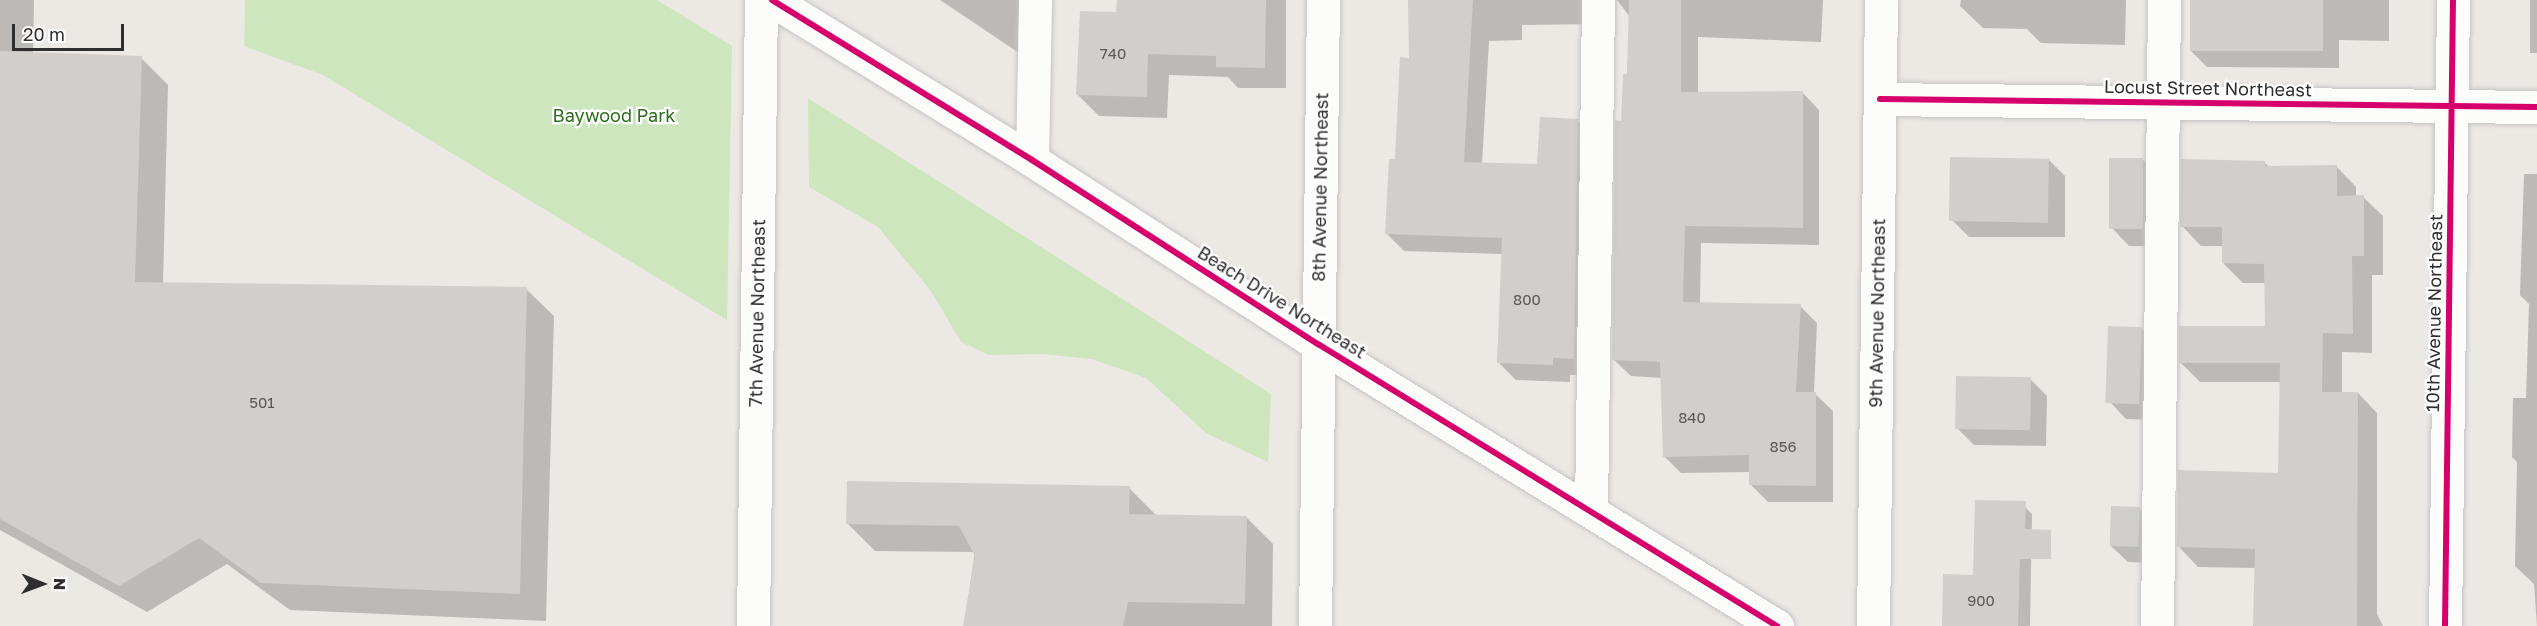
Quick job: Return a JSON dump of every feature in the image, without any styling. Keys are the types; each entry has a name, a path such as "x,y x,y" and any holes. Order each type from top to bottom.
{"street":[{"name":"7th Avenue Northeast","path":"753,626 761,0"},
{"name":"Beach Drive Northeast","path":"772,0 1032,160 1318,344 1591,509 1778,626"},
{"path":"1032,160 1035,0"},
{"name":"8th Avenue Northeast","path":"1315,626 1323,0"},
{"path":"1591,509 1598,0"},
{"name":"9th Avenue Northeast","path":"1874,626 1881,0"},
{"path":"2157,626 2164,0"},
{"name":"10th Avenue Northeast","path":"2445,626 2453,0"},
{"name":"Locust Street Northeast","path":"1880,99 2537,107"}],"green space":[{"name":"Baywood Park","path":"245,0 657,0 732,46 727,320 323,75 244,46"},
{"path":"808,98 1271,394 1268,462 1206,433 1146,378 1092,359 1042,354 989,355 961,342 931,291 878,227 809,187"}],"building":[{"path":"1117,0 1266,0 1265,68 1216,67 1216,56 1148,54 1147,97 1076,95 1080,11 1116,12"},
{"path":"1408,0 1473,0 1464,162 1537,164 1540,117 1578,119 1574,359 1553,358 1553,365 1497,363 1502,238 1385,234 1389,159 1395,159 1400,57 1409,58"},
{"path":"1629,0 1681,0 1681,92 1803,91 1803,228 1685,226 1683,302 1801,304 1796,392 1816,392 1816,486 1749,485 1749,455 1663,457 1660,362 1612,360 1615,120 1621,121 1623,74 1627,74"},
{"path":"2190,0 2323,0 2323,51 2190,51"},
{"path":"0,51 142,56 135,282 527,287 520,594 261,583 199,538 119,586 0,519"},
{"path":"1950,157 2049,159 2048,223 1949,221"},
{"path":"2109,158 2143,158 2143,229 2109,229"},
{"path":"2181,159 2265,161 2265,166 2337,165 2337,196 2364,195 2364,256 2352,256 2353,334 2323,333 2322,392 2358,392 2357,626 2253,626 2255,549 2177,547 2178,470 2278,473 2280,363 2179,363 2179,326 2265,326 2264,264 2222,263 2222,227 2180,227"},
{"path":"2108,326 2142,327 2139,404 2105,403"},
{"path":"1956,376 2031,377 2030,430 1955,429"},
{"path":"847,481 1130,486 1129,514 1247,516 1245,604 1128,602 1123,626 963,626 975,556 959,526 846,524"},
{"path":"1975,500 2026,501 2025,529 2051,530 2051,559 2020,559 2018,626 1942,626 1943,574 1973,575"},
{"path":"2111,506 2140,507 2139,547 2110,546"}],"cycle path":[{"path":"772,0 1032,160 1318,344 1777,626"},
{"path":"2445,626 2453,0"},
{"path":"1880,99 2537,107"}]}
